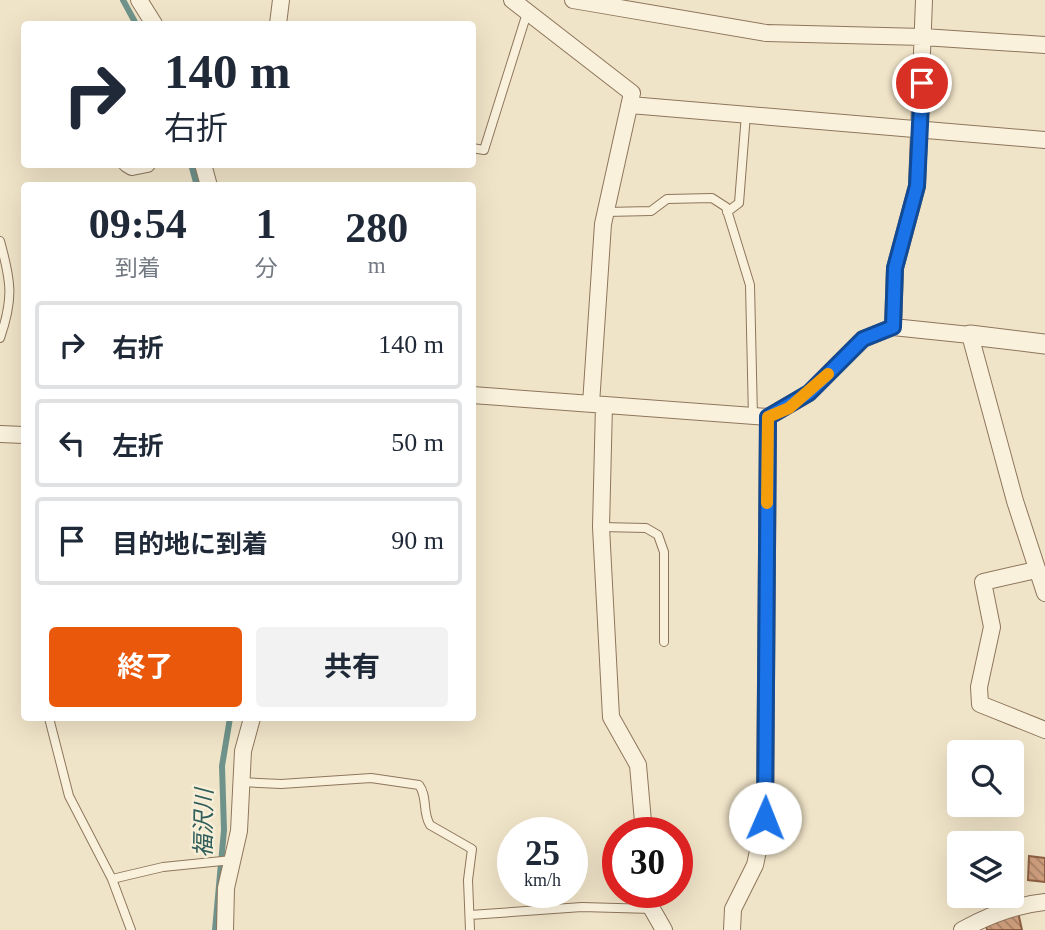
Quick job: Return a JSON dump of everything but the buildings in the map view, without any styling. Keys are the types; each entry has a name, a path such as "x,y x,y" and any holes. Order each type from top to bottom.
{"street":[{"path":"139,0 152,21"},
{"path":"278,21 281,0"},
{"path":"512,0 531,5 632,93 606,212 597,404 611,717 638,765 643,817"},
{"path":"573,0 639,6 766,33 923,37 1045,45"},
{"path":"893,327 895,268 917,186 925,0"},
{"path":"630,105 1045,140"},
{"path":"476,395 761,417 809,393 863,339 893,327 1045,344"},
{"path":"970,335 1035,570 1045,593"},
{"path":"733,930 733,909 755,866 765,818 761,417"},
{"path":"0,434 21,435"},
{"path":"1035,570 983,582 992,627 979,687 980,704 1045,730"},
{"path":"225,930 226,888 239,831 243,751 251,721"},
{"path":"963,930 1016,908 1045,902"},
{"path":"652,909 664,930"}],"lane":[{"path":"476,149 484,150 531,5"},
{"path":"727,212 740,203 746,114"},
{"path":"606,212 652,211 667,199 712,198 726,207 750,285 761,417"},
{"path":"0,241 11,282 10,310 0,338"},
{"path":"601,527 646,528 658,535 664,552 664,642"},
{"path":"50,721 69,796 112,879 131,930"},
{"path":"241,782 281,784 371,778 419,785 424,792 426,819 430,825 472,849 468,880 470,930"},
{"path":"112,879 163,867 232,860"},
{"path":"470,915 582,907 652,909"}],"waterway":[{"name":"福沢川","path":"123,0 134,21"},
{"name":"福沢川","path":"192,168 196,182"},
{"name":"福沢川","path":"215,930 224,830 222,766 230,721"}],"slow traffic":[{"path":"767,503 768,417 789,408 828,374"}],"route":[{"path":"765,818 768,417 789,408 809,393 863,339 893,327 895,268 917,186 922,83"}]}
